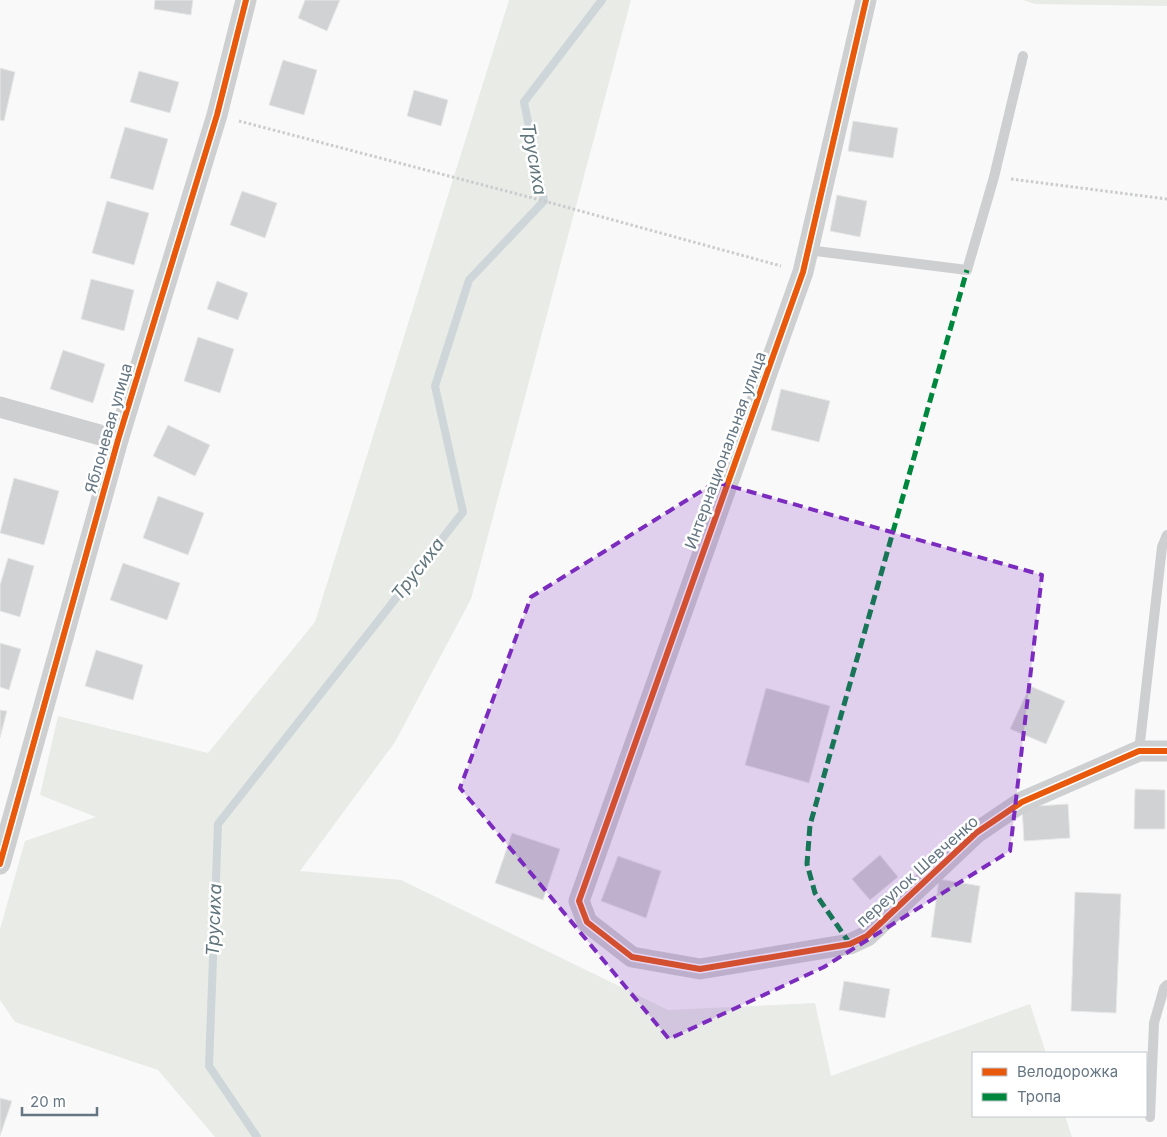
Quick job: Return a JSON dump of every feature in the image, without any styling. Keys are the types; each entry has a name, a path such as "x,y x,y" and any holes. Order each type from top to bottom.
{"street":[{"name":"Яблоневая улица","path":"0,864 118,440 217,115 246,0"},
{"name":"Интернациональная улица","path":"579,901 803,272 866,0"},
{"path":"0,407 118,440"},
{"name":"переулок Шевченко","path":"579,901 586,922 632,957 700,969 850,944 867,936 976,833 1022,802 1139,751 1167,751"}],"lane":[{"path":"808,250 967,270 994,177 1023,56"},
{"path":"1139,751 1162,547 1167,535"},
{"path":"1150,1117 1154,1022 1164,988 1167,985"}],"path":[{"path":"217,115 544,201 803,272"},
{"path":"994,177 1167,199"}],"highlighted area":[{"path":"716,482 1042,575 1010,851 824,967 669,1039 460,788 531,597"}],"shaded area":[{"path":"509,0 631,0 471,599 395,742 300,871 401,880 668,1010 815,1003 831,1076 1030,1004 1046,1052 972,1052 972,1117 1065,1117 1072,1137 215,1137 158,1070 15,1022 0,1000 0,929 25,841 96,817 40,795 58,716 208,753 315,622"},
{"path":"1023,0 1167,0 1167,6 1035,4"}],"building":[{"path":"155,0 193,0 191,15 154,9"},
{"path":"305,0 340,0 327,31 298,18"},
{"path":"283,60 317,70 304,115 269,105"},
{"path":"0,68 15,72 4,121 0,120"},
{"path":"139,71 179,82 170,113 130,102"},
{"path":"414,90 448,100 441,126 407,116"},
{"path":"853,121 898,128 893,158 848,151"},
{"path":"125,127 168,139 153,190 110,178"},
{"path":"242,191 277,203 265,238 230,225"},
{"path":"837,195 867,201 860,237 830,231"},
{"path":"107,201 149,213 134,265 92,253"},
{"path":"91,279 134,290 124,331 81,319"},
{"path":"217,281 248,293 238,320 207,309"},
{"path":"198,337 234,349 220,393 184,381"},
{"path":"63,350 105,364 93,403 50,389"},
{"path":"781,389 830,401 819,442 771,430"},
{"path":"168,425 210,445 195,476 153,456"},
{"path":"14,478 59,491 44,545 0,533"},
{"path":"158,496 204,513 188,555 143,538"},
{"path":"8,558 34,566 20,617 0,611 0,585"},
{"path":"123,563 180,583 167,620 110,600"},
{"path":"0,643 21,649 9,690 0,687"},
{"path":"96,650 143,665 133,700 85,686"},
{"path":"1030,686 1065,701 1046,744 1010,729"},
{"path":"766,688 830,706 809,783 745,765"},
{"path":"0,710 7,711 0,738"},
{"path":"1135,789 1165,790 1165,829 1134,829"},
{"path":"1068,804 1070,838 1024,841 1022,807"},
{"path":"512,833 560,849 543,900 495,883"},
{"path":"880,855 898,877 870,900 852,879"},
{"path":"618,856 661,871 646,918 601,901"},
{"path":"939,879 980,886 971,943 931,937"},
{"path":"1075,892 1121,894 1116,1013 1071,1011"},
{"path":"844,981 890,989 885,1018 839,1010"},
{"path":"0,1098 12,1101 0,1136"}],"waterway":[{"name":"Трусиха","path":"257,1137 209,1066 218,824 463,512 435,386 469,280 544,201 524,102 602,0"}],"marked path":[{"path":"850,944 815,893 807,864 810,825 967,270"}],"cycle path":[{"path":"0,864 118,440 217,115 246,0"},
{"path":"866,0 803,272 579,901 587,922 632,957 700,969 850,944 867,936 976,833 1022,802 1139,751 1167,751"}]}
